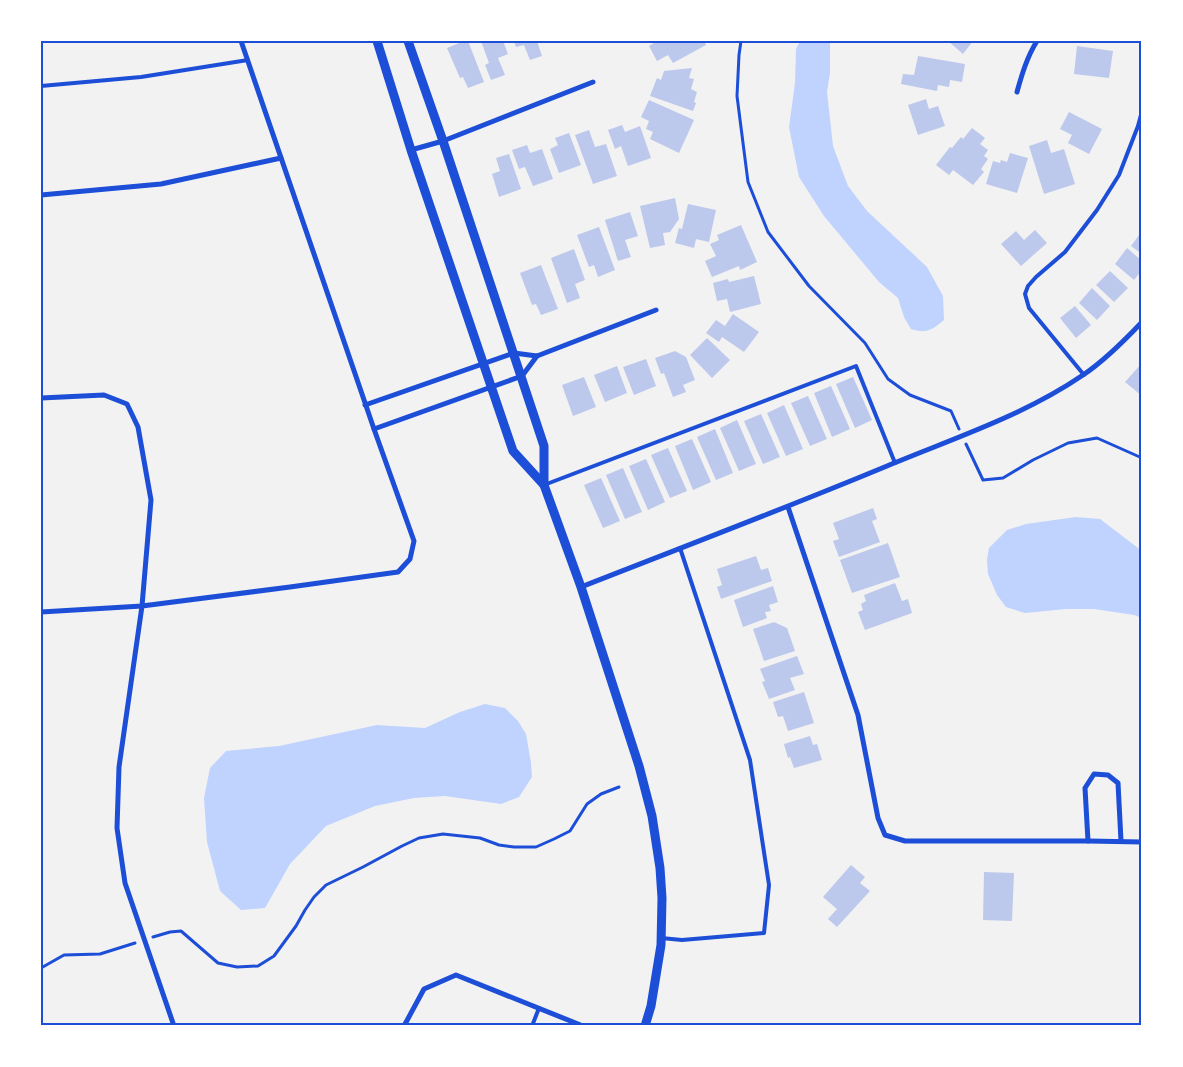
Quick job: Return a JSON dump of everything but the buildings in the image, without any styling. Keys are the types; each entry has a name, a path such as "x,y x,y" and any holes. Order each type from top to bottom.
{"street":[{"path":"41,612 142,606 398,572 410,559 414,541 365,405 241,41"},
{"path":"377,41 411,150 513,451 544,485"},
{"path":"408,41 522,376 544,446 544,485 581,587 652,816 660,868 662,898 661,945 651,1006 645,1026"},
{"path":"1017,92 1024,66 1037,41"},
{"path":"411,150 443,141 593,82"},
{"path":"41,195 162,184 281,158"},
{"path":"365,405 514,354 537,356 656,310"},
{"path":"581,587 788,507 1015,414 1056,392 1084,374 1116,348 1142,322"},
{"path":"374,429 522,376 537,356"},
{"path":"41,398 104,395 127,404 138,427 152,500 142,606 119,767 117,828 125,883 174,1026"},
{"path":"788,507 858,716 878,818 885,834 905,841 1142,842"},
{"path":"1088,841 1085,788 1094,774 1108,775 1118,783 1121,842"},
{"path":"404,1026 424,989 456,975 583,1026"}],"lane":[{"path":"41,86 141,77 248,60"},
{"path":"1084,374 1029,308 1025,294 1028,286 1036,276 1065,252 1097,210 1119,175 1142,111"},
{"path":"544,485 856,366 895,463"},
{"path":"660,938 682,940 764,933 769,885 750,760 680,548"},
{"path":"532,1026 539,1008"}],"path":[{"path":"741,41 737,96 748,182 768,232 809,286 865,343 888,380 910,395 951,411 983,480 1003,478 1032,460 1068,443 1097,438 1142,458"},
{"path":"41,968 64,956 100,954 145,939 181,931 218,963 237,967 258,966 274,956 286,941 314,897 326,885 402,846 419,838 443,834 480,838 499,845 536,847 570,831 587,804 601,794 619,787"}],"water":[{"path":"800,41 830,41 830,73 827,92 833,146 848,186 867,211 927,267 943,296 944,320 932,329 921,331 911,329 904,317 898,298 879,282 824,216 799,177 789,127 795,83 796,49"},
{"path":"1076,517 1100,519 1142,551 1142,618 1094,609 1066,609 1025,613 1006,607 997,595 988,574 987,560 989,548 1007,530 1026,524"},
{"path":"485,704 505,708 518,721 526,734 532,777 519,797 501,804 445,796 414,798 375,806 326,826 290,864 265,908 241,910 220,891 207,842 204,798 210,768 226,751 279,746 377,725 425,728 460,712"}]}
